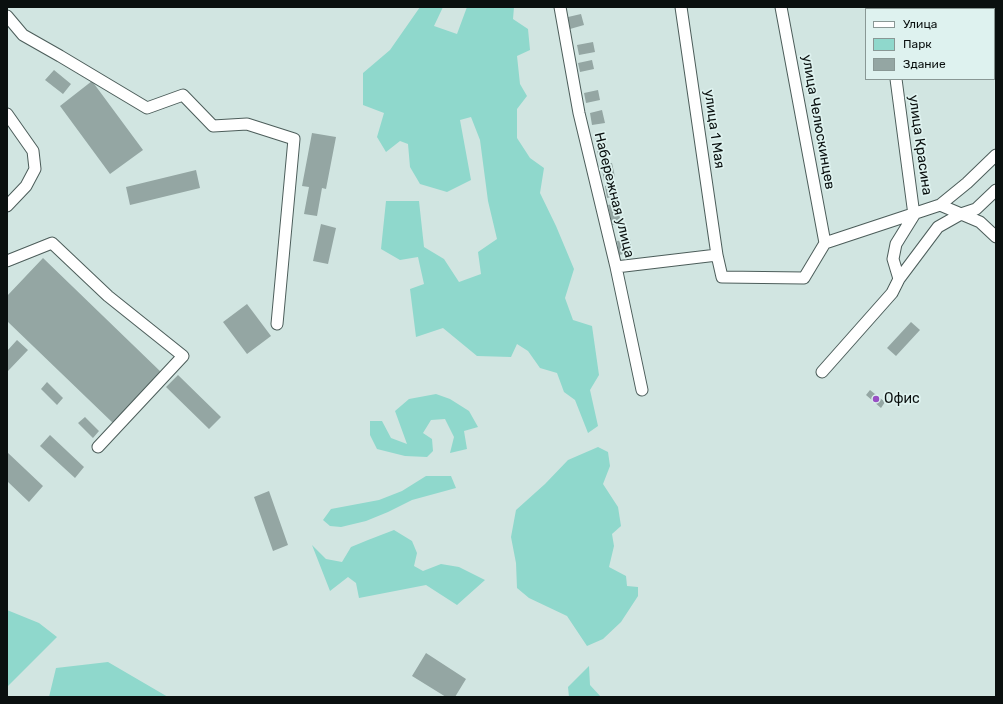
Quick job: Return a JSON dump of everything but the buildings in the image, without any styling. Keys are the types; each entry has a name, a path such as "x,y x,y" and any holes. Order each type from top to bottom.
{"street":[{"name":"Набережная улица","path":"560,7 579,113 616,267 642,390"},
{"name":"улица 1 Мая","path":"681,7 717,255 722,277 804,278 824,243"},
{"name":"улица Челюскинцев","path":"781,7 824,243"},
{"path":"7,16 22,35 147,108 182,95 213,126 247,124 294,139 277,324"},
{"name":"улица Красина","path":"896,80 914,215"},
{"path":"7,114 33,151 36,169 26,186 7,206"},
{"path":"824,243 914,215 940,205 967,183 996,155"},
{"path":"822,372 892,293 899,279 938,227 961,214 976,209 996,190"},
{"name":"улица Красина","path":"940,205 980,222 996,237"},
{"path":"899,279 893,259 896,244 914,215"},
{"path":"7,261 52,242 108,296 183,356 98,447"},
{"path":"616,267 717,255"}],"green space":[{"path":"420,7 443,7 434,26 457,34 467,7 514,7 513,19 528,29 530,50 517,56 520,84 527,96 517,109 517,138 530,158 544,168 540,193 574,269 565,298 573,320 592,326 599,375 590,390 598,426 588,433 575,400 564,392 557,373 540,368 528,351 517,344 511,357 477,356 443,328 416,337 410,289 424,284 418,257 400,260 381,249 386,201 419,201 424,247 444,259 459,282 481,274 478,252 497,239 488,201 480,140 471,117 460,120 471,180 447,192 420,184 410,167 408,144 400,141 386,152 377,137 384,113 363,105 363,73 390,50"},
{"path":"436,394 450,399 469,411 478,427 464,431 467,449 450,453 454,437 445,419 431,420 423,433 432,439 433,451 427,457 405,456 377,449 370,435 370,421 382,421 391,438 407,444 395,411 409,399"},
{"path":"598,447 608,452 610,466 603,484 618,507 621,526 612,534 614,546 609,567 626,576 627,586 638,587 638,596 621,622 603,639 587,646 567,616 529,598 517,588 516,563 511,537 516,510 545,484 568,460"},
{"path":"426,476 451,476 456,488 412,500 366,521 341,527 330,526 323,520 331,509 379,500 402,491"},
{"path":"394,530 412,541 417,553 414,566 423,571 441,564 459,567 485,580 457,605 426,585 359,598 356,583 348,577 330,591 312,545 326,559 342,562 351,547"},
{"path":"7,610 39,623 57,637 7,687"},
{"path":"108,662 168,697 49,697 56,668"},
{"path":"589,666 590,685 601,697 569,697 568,687"}],"place":[{"name":"Офис","path":"876,399"}]}
